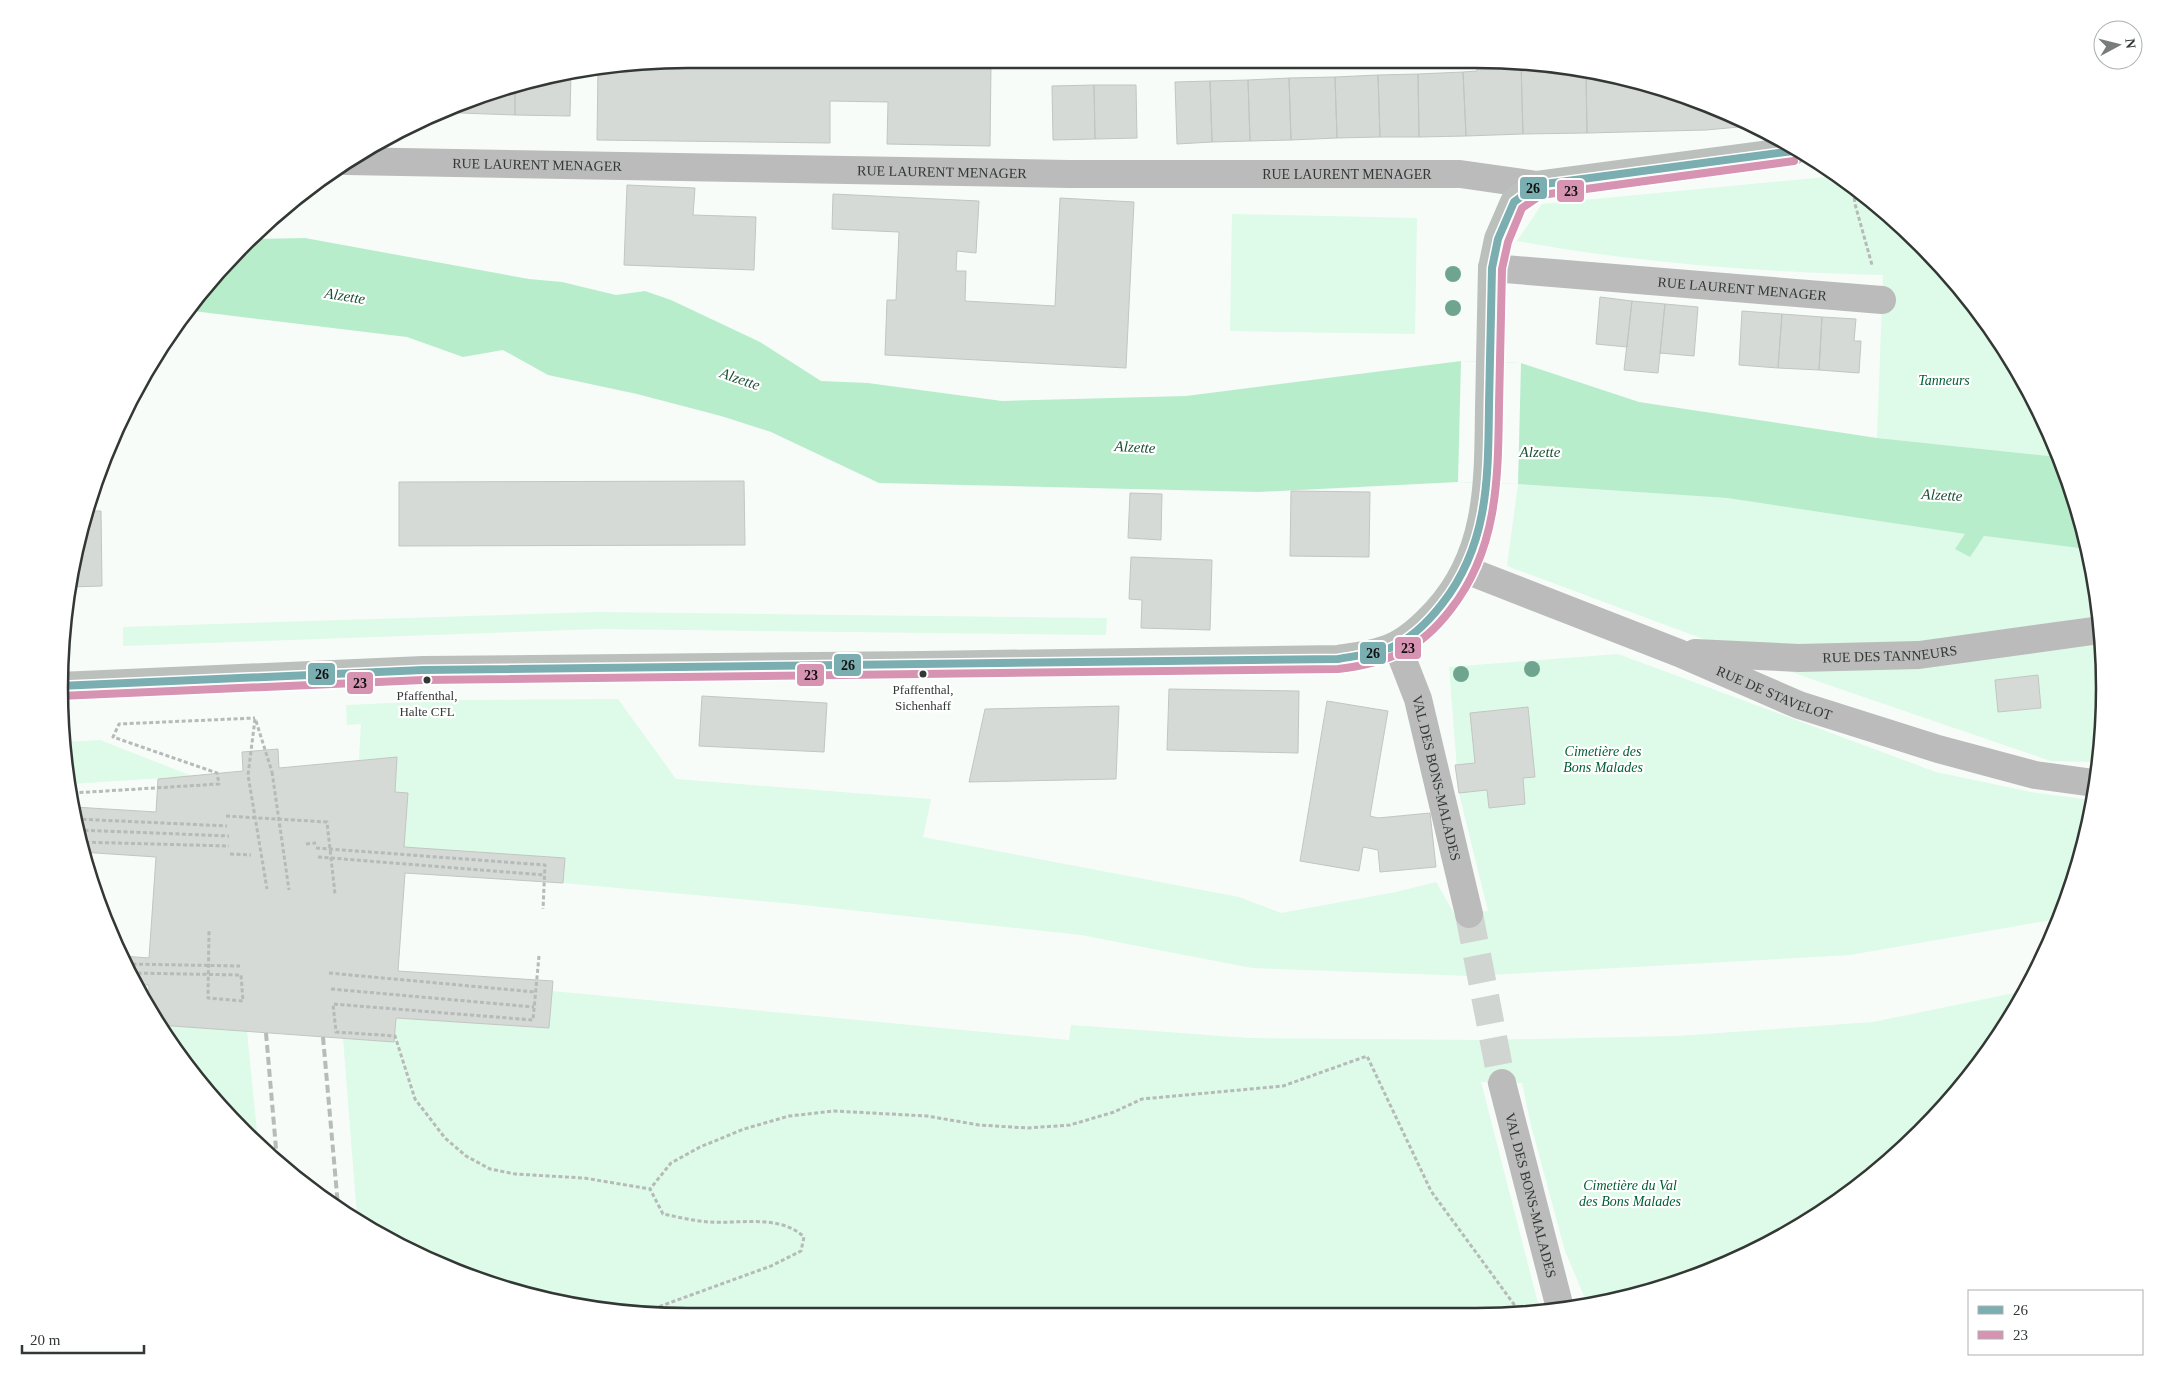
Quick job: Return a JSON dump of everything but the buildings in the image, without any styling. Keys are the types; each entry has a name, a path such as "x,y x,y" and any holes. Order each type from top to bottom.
{"main road":[{"name":"RUE LAURENT MENAGER","path":"1492,268 1498,239 1514,202 1537,185 1787,152"},
{"path":"68,686 423,670 902,666 1338,659 1367,655 1397,644 1425,624 1448,599 1466,570 1476,545 1488,483 1492,268"}],"street":[{"name":"RUE LAURENT MENAGER","path":"360,161 1069,174 1460,174 1537,185"},
{"name":"RUE LAURENT MENAGER","path":"1492,268 1882,300"},
{"name":"RUE DE STAVELOT","path":"1466,570 1679,653 1799,705 1938,749 2035,775 2088,782"},
{"name":"RUE DES TANNEURS","path":"1679,653 1799,658 1919,654 2092,631"},
{"name":"VAL DES BONS-MALADES","path":"1397,644 1418,699 1469,914"},
{"name":"VAL DES BONS-MALADES","path":"1502,1082 1558,1302"}],"path":[{"path":"1854,196 1854,204 1882,300"},
{"path":"255,718 272,772 280,820"},
{"path":"255,718 248,774 255,819"},
{"path":"77,793 219,784 218,773 114,737 119,724 255,718"},
{"path":"272,772 290,890"},
{"path":"248,774 267,889"},
{"path":"226,816 327,822 335,894"},
{"path":"82,819 227,826"},
{"path":"85,830 229,836"},
{"path":"88,842 229,846"},
{"path":"306,844 316,843"},
{"path":"316,848 545,865 543,909"},
{"path":"230,854 251,855"},
{"path":"318,857 544,876"},
{"path":"137,973 158,974 209,974 213,974 241,975 243,1001 208,998 208,979 209,974 209,970 209,930"},
{"path":"538,956 533,1020 333,1004 336,1032 395,1036 415,1099 445,1138 466,1156 490,1169 515,1174 584,1178 650,1189"},
{"path":"132,964 240,966"},
{"path":"329,973 535,992"},
{"path":"331,989 534,1006"},
{"path":"650,1189 671,1163 700,1146 744,1129 789,1116 834,1111 927,1116 979,1125 1008,1127 1028,1128 1070,1125 1114,1112 1142,1099 1283,1086 1367,1056 1431,1191 1515,1306"},
{"path":"650,1189 663,1214 708,1222 770,1222 795,1229 804,1237 801,1252 772,1266 658,1307"}],"green space":[{"name":"Tanneurs","path":"1827,177 1884,221 1914,249 1967,310 1991,343 2032,413 2050,456 1877,438 1883,275 1791,272 1653,261 1517,241 1542,204"},
{"path":"1232,214 1417,218 1415,334 1230,331"},
{"path":"1518,484 1727,498 1966,534 1955,549 1984,536 2079,548 2090,607 2094,647 2096,688 2091,762 2051,761 1811,679 1507,566"},
{"path":"598,612 1107,618 1106,635 600,629 123,646 123,627"},
{"name":"Cimetière des Bons Malades","path":"1618,654 1936,772 2031,792 2085,799 2063,887 2050,920 1850,955 1472,976 1252,968 1081,935 794,904 563,883 565,859 404,847 408,793 395,792 397,757 359,760 361,724 347,725 346,705 458,700 618,699 676,779 931,799 923,837 1239,897 1281,913 1396,892 1436,882 1455,915 1488,911 1459,793 1449,667"},
{"path":"100,740 192,776 75,784 70,742"},
{"path":"144,985 149,985 149,994"},
{"name":"Cimetière du Val des Bons Malades","path":"552,991 1069,1040 1071,1025 1249,1038 1483,1040 1677,1036 1873,1022 2015,993 1991,1032 1942,1096 1884,1154 1820,1203 1750,1244 1713,1260 1675,1275 1596,1296 1585,1298 1565,1251 1531,1125 1522,1083 1481,1082 1538,1304 1476,1308 688,1308 647,1306 567,1296 488,1275 413,1244 357,1211 343,1038 396,1018 549,1028"},
{"path":"168,1026 247,1031 257,1134 221,1096"}],"water":[{"name":"Alzette","path":"305,238 529,279 562,282 616,295 645,291 671,300 760,342 821,381 868,383 1002,401 1186,396 1461,361 1521,363 1639,402 1877,438 2050,456 2063,488 2079,548 1984,536 1970,557 1955,549 1965,534 1727,498 1518,484 1458,482 1259,492 879,483 771,432 721,416 637,394 548,375 503,350 463,357 407,337 195,311 221,279 260,239"}],"pier":[{"path":"1461,361 1521,363 1518,484 1458,482"}],"tunnel":[{"path":"1469,914 1502,1083"}],"railway":[{"path":"266,1033 276,1151"},
{"path":"323,1037 337,1199"}],"transit line":[{"name":"26","path":"68,686 423,670 1338,659 1384,650 1412,635 1437,611 1457,581 1469,558 1477,534 1483,509 1488,458 1492,268 1498,239 1514,202 1537,185 1787,152"},
{"name":"23","path":"68,696 423,680 1338,669 1372,663 1402,652 1427,635 1439,623 1467,586 1487,537 1496,486 1498,460 1502,269 1508,242 1522,208 1541,195 1794,161"}],"place":[{"name":"Pfaffenthal, Sichenhaff","path":"923,674"},
{"name":"Pfaffenthal, Halte CFL","path":"427,680"}]}
